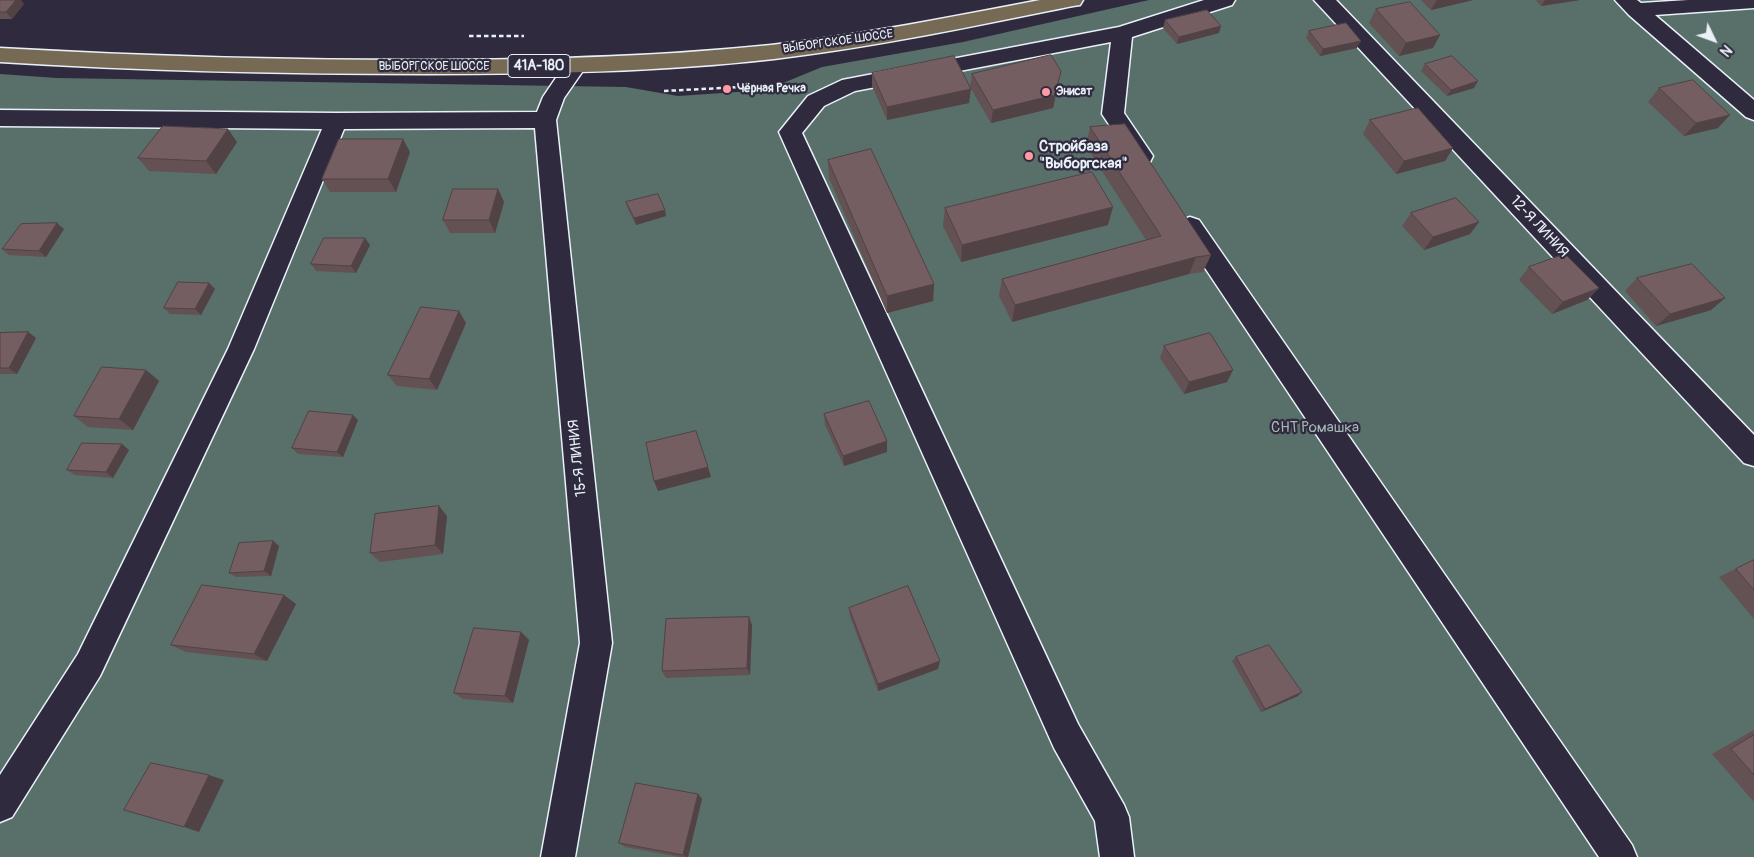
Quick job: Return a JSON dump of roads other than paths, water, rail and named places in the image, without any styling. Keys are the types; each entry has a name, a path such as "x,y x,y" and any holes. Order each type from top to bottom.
{"main road":[{"name":"ВЫБОРГСКОЕ ШОССЕ","path":"0,55 71,60 322,67 576,65 732,56 860,41 1073,0"}],"street":[{"path":"1117,857 1112,817 1066,736 790,132 816,101 850,85 1122,33 1225,0"},
{"name":"12-Я ЛИНИЯ","path":"1324,0 1637,333 1754,454"},
{"path":"1630,5 1754,2"},
{"path":"1630,5 1754,112"},
{"path":"1122,33 1113,114 1158,180"},
{"name":"15-Я ЛИНИЯ","path":"558,857 596,643 545,120 554,97 576,65"},
{"path":"0,138 6,118 336,121 545,120"},
{"path":"0,805 89,665 240,349 336,121"},
{"path":"1175,204 1620,857"}],"place":[{"name":"Чёрная Речка","path":"727,89"},
{"name":"Энисат","path":"1046,92"},
{"name":"Стройбаза \"Выборгская\"","path":"1029,156"}],"park label":[{"name":"СНТ Ромашка","path":"1315,428"}]}
